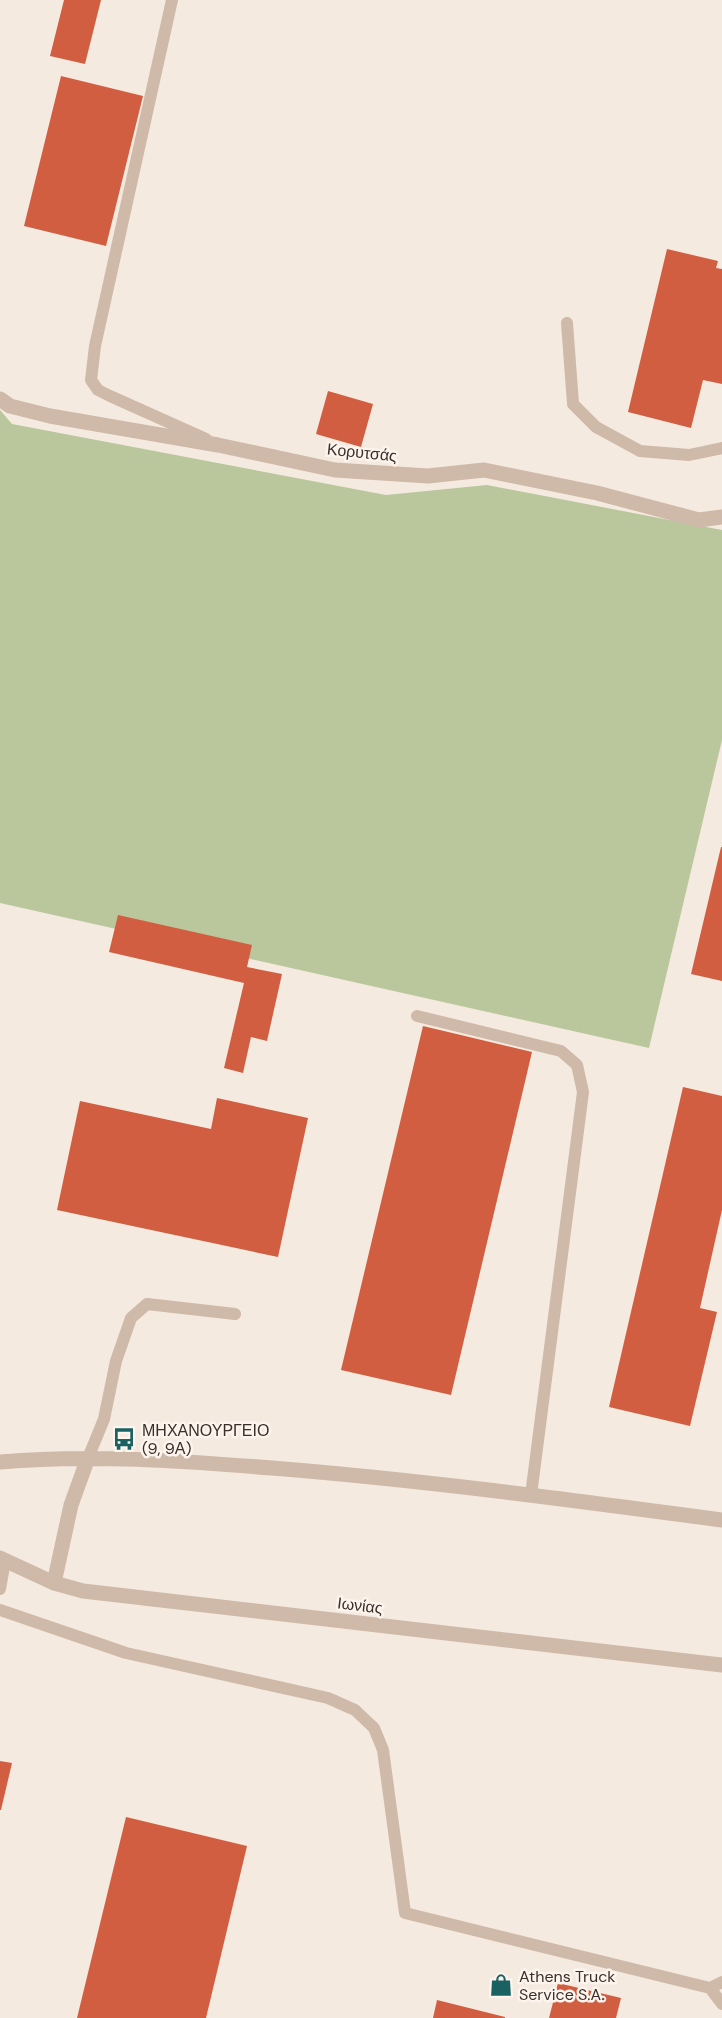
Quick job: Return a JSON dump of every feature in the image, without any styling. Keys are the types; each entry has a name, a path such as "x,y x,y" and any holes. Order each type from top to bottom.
{"street":[{"name":"Κορυτσάς","path":"0,399 10,405 50,416 219,445 335,470 428,477 484,470 597,493 699,520 722,517"},
{"path":"54,1583 71,1505 88,1458"},
{"path":"0,1462 88,1458 218,1464 321,1472 531,1495 722,1520"},
{"name":"Ιωνίας","path":"2,1559 54,1583 102,1594 722,1665"}],"lane":[{"path":"172,0 94,346 92,380 98,390 219,445"},
{"path":"567,323 573,404 596,427 640,451 689,455 722,448"},
{"path":"417,1016 561,1051 577,1065 583,1092 531,1495"},
{"path":"88,1458 104,1419 116,1361 131,1318 147,1304 235,1314"},
{"path":"0,1589 2,1559"},
{"path":"0,1610 126,1653 328,1698 355,1710 374,1728 383,1750 405,1913 710,1988 722,2004"},
{"path":"710,1988 722,1982"}],"green space":[{"path":"0,410 12,424 386,495 487,485 722,530 722,740 649,1048 0,903"}],"building":[{"path":"64,0 101,0 85,64 50,56"},
{"path":"61,76 143,96 106,246 24,226"},
{"path":"667,249 718,261 716,268 722,269 722,384 703,380 691,428 628,412"},
{"path":"328,391 373,404 361,447 316,434"},
{"path":"722,847 722,981 691,974"},
{"path":"118,915 252,945 247,967 282,974 267,1041 251,1037 243,1073 224,1068 244,983 109,952"},
{"path":"423,1026 532,1052 451,1395 341,1370"},
{"path":"683,1087 722,1096 722,1210 700,1308 717,1312 690,1426 609,1407"},
{"path":"217,1098 308,1118 278,1257 57,1210 80,1101 211,1129"},
{"path":"0,1761 12,1763 1,1810 0,1810"},
{"path":"126,1817 247,1846 206,2018 77,2018"},
{"path":"558,1983 621,1998 616,2018 549,2018"},
{"path":"437,2000 505,2017 505,2018 433,2018"}],"place":[{"name":"ΜΗΧΑΝΟΥΡΓΕΙΟ (9, 9Α)","path":"124,1439"},
{"name":"Athens Truck Service S.A.","path":"501,1985"}]}
